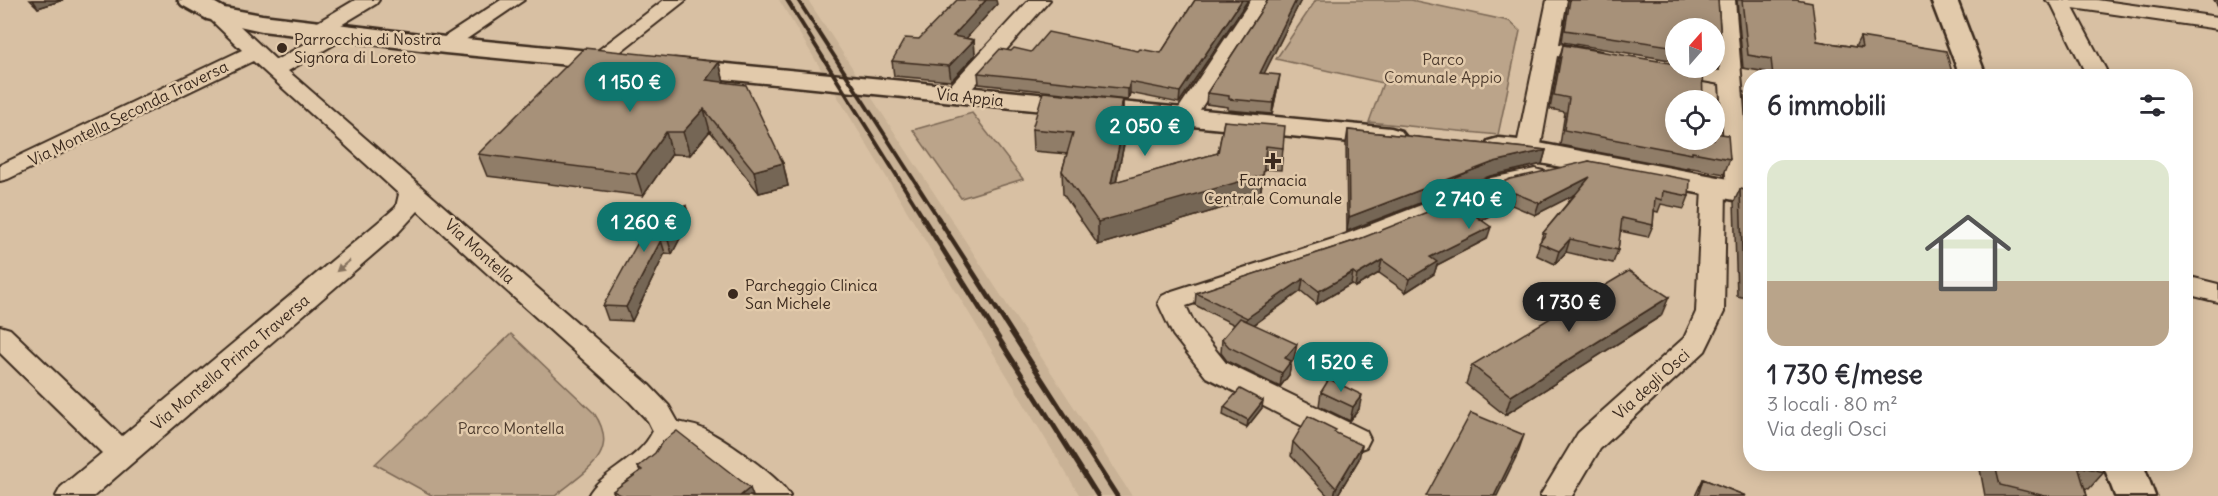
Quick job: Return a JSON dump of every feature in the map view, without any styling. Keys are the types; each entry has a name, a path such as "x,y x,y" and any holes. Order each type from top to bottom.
{"street":[{"name":"Via Appia","path":"191,0 216,14 329,32 1417,140"},
{"path":"274,70 329,32 369,0"},
{"path":"446,45 514,0"},
{"path":"599,59 676,0"},
{"path":"954,95 1040,0"},
{"path":"1184,117 1261,0"},
{"path":"1528,150 1557,0"},
{"name":"Via degli Osci","path":"1556,496 1589,441 1695,344 1710,312 1735,190 1725,0"},
{"path":"1944,0 1970,69"},
{"path":"2057,0 2218,24"},
{"path":"2057,0 2095,69"},
{"name":"Via Montella","path":"216,14 274,70 639,393 659,414 668,431"},
{"path":"1547,48 1616,60"},
{"name":"Via Montella Seconda Traversa","path":"0,174 255,52"},
{"path":"1650,66 1731,80"},
{"path":"1476,145 1528,150 1735,190"},
{"path":"1354,439 1216,370 1183,328 1171,303 1181,297 1345,244 1499,183 1591,162"},
{"name":"Via Montella Prima Traversa","path":"72,496 388,228 409,209 412,199 411,190"},
{"path":"388,228 413,224 459,233"},
{"path":"2193,287 2218,292"},
{"path":"0,336 122,454"},
{"path":"604,496 649,463 662,446 668,431 692,437 737,466 774,496"},
{"path":"2125,471 2135,496"}],"shaded area":[{"path":"779,0 808,0 1132,496 1080,496"}],"green space":[{"name":"Parco Comunale Appio","path":"1316,0 1411,0 1509,21 1520,31 1498,135 1369,122 1383,83 1276,59"},
{"path":"972,113 1023,179 961,198 913,130"},
{"name":"Parco Montella","path":"511,334 594,413 602,427 604,440 602,451 587,470 555,496 433,496 375,464"}],"building":[{"path":"957,0 986,0 953,36 974,40 949,66 892,61 905,38 919,39"},
{"path":"1195,0 1242,0 1180,92 1130,82 1128,89 978,73 1000,49 1011,51 1014,48 1031,52 1048,32 1138,51 1140,49 1161,53"},
{"path":"1268,0 1296,0 1260,73 1280,75 1273,103 1229,99 1229,96 1207,93"},
{"path":"1570,0 1718,0 1719,18 1665,18 1665,45 1565,30"},
{"path":"1742,0 1796,0 1812,3 1817,41 1862,48 1860,37 1946,51 1951,69 1772,69 1771,59 1748,55"},
{"path":"1563,45 1665,62 1665,78 1702,78 1703,90 1665,90 1665,149 1564,130 1569,98 1554,95"},
{"path":"584,48 719,62 706,80 746,85 783,163 754,171 704,109 683,132 666,132 636,174 478,154"},
{"path":"1043,92 1123,100 1119,113 1126,114 1111,183 1218,153 1224,121 1285,126 1283,148 1266,146 1263,175 1098,222 1062,171 1073,133 1032,129"},
{"path":"1348,130 1546,150 1494,162 1349,217"},
{"path":"1725,135 1728,135 1730,159 1692,152 1692,154 1671,150 1725,150"},
{"path":"1589,161 1690,180 1689,196 1663,191 1662,200 1655,198 1653,225 1622,218 1618,250 1570,239 1559,251 1539,243 1546,234 1543,233 1590,177 1539,203 1515,193 1473,214 1491,227 1430,257 1437,262 1409,279 1382,260 1357,275 1353,272 1319,291 1303,279 1247,318 1196,293 1357,240 1510,179"},
{"path":"1740,189 1743,190 1743,282"},
{"path":"659,204 686,206 668,240 661,240 626,307 603,306"},
{"path":"1629,271 1669,297 1511,396 1472,365"},
{"path":"1240,318 1297,344 1285,358 1291,361 1282,373 1229,347 1222,339"},
{"path":"1329,379 1362,395 1353,407 1321,392"},
{"path":"1240,389 1263,401 1248,420 1224,407"},
{"path":"1471,413 1524,435 1494,496 1426,496"},
{"path":"1308,416 1362,445 1336,488 1293,442"},
{"path":"677,431 750,488 740,496 623,496 613,491 642,470 638,467 655,453 662,442"},
{"path":"1997,471 2080,471 2087,496 2045,496 2000,485"},
{"path":"1703,479 1746,496 1698,496"}],"railway":[{"path":"787,0 924,219"},
{"path":"798,0 939,219"},
{"path":"923,218 1098,496"},
{"path":"938,218 1117,496"}],"place":[{"name":"Parrocchia di Nostra Signora di Loreto","path":"282,48"},
{"name":"Farmacia Centrale Comunale","path":"1273,161"},
{"name":"Parcheggio Clinica San Michele","path":"733,294"}]}
